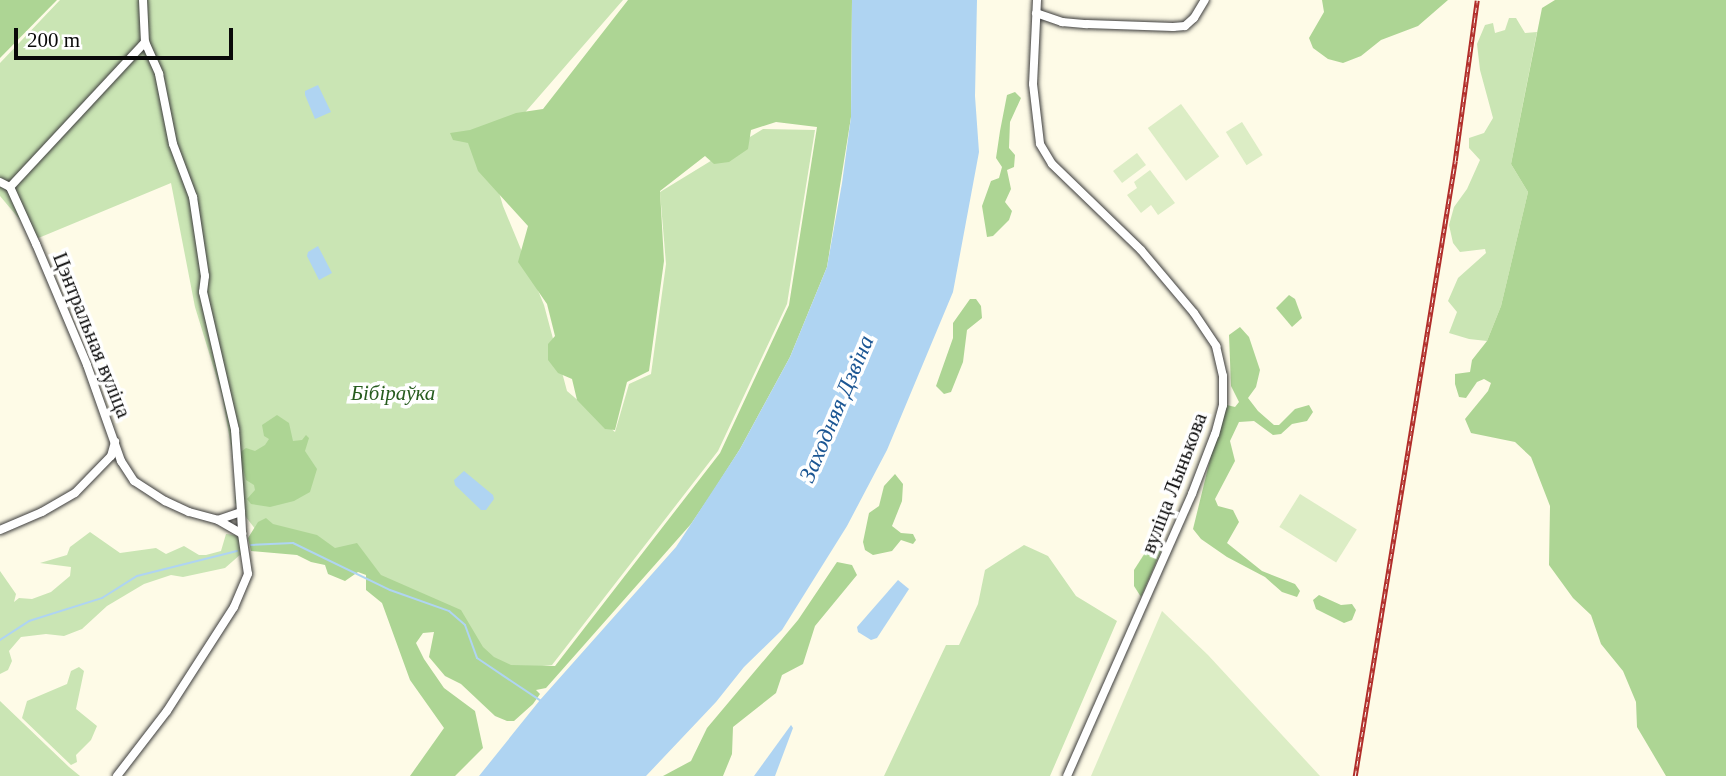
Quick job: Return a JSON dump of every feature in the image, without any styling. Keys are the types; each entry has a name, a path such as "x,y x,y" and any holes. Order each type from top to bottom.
{"street":[{"path":"117,776 167,711 234,607 248,574 242,534 235,430 203,292 205,276 193,197 173,144 159,74 145,42 142,0"},
{"name":"вуліца Лынькова","path":"1037,0 1033,84 1040,144 1052,164 1132,240 1184,301 1216,346 1223,376 1223,405 1196,485 1067,776"},
{"path":"1036,13 1062,22 1141,23 1173,27 1185,26 1194,18 1205,0"},
{"path":"0,182 10,187 145,42"},
{"name":"Цэнтральная вуліца","path":"10,187 115,439 121,461 134,481 189,512 218,520 242,534"},
{"name":"Цэнтральная вуліца","path":"0,530 75,493 111,456 115,439"},
{"path":"218,520 241,512"}],"green space":[{"path":"0,0 57,0 0,58"},
{"name":"Бібіраўка","path":"60,0 623,0 488,155 503,206 544,305 567,391 615,432 629,384 651,374 666,264 660,192 763,129 815,130 787,304 718,451 552,665 512,669 483,653 468,624 340,559 263,539 235,503 237,480 222,395 195,307 171,183 36,239 0,196 0,63"},
{"path":"628,0 852,0 851,117 827,267 790,357 740,449 712,493 691,524 546,688 536,690 540,694 533,704 514,721 495,716 461,684 445,676 429,657 434,632 423,633 416,643 424,659 444,688 475,711 483,748 455,776 410,776 444,728 410,680 382,603 366,590 366,575 358,572 345,581 328,574 325,565 297,555 251,551 248,538 258,522 266,518 273,524 317,535 335,548 357,543 381,575 461,610 483,647 494,657 511,665 555,666 720,453 789,305 817,127 776,122 751,130 748,149 729,162 714,164 705,156 660,191 664,261 649,371 627,382 615,430 605,429 577,400 572,379 558,373 548,360 548,344 555,336 547,304 518,262 528,226 478,171 468,143 453,140 450,133 470,130 516,113 543,109"},
{"path":"1322,0 1448,0 1418,26 1381,40 1361,56 1343,63 1328,59 1313,48 1309,38 1324,12"},
{"path":"1555,0 1726,0 1726,776 1666,776 1637,727 1636,702 1623,671 1601,644 1591,615 1573,598 1549,565 1550,506 1531,457 1515,442 1471,433 1465,419 1488,391 1491,383 1484,379 1477,382 1466,398 1459,397 1455,384 1455,374 1470,372 1472,360 1487,341 1501,306 1528,192 1511,164 1542,8"},
{"path":"1509,18 1516,18 1525,33 1537,32 1511,164 1528,192 1501,306 1487,341 1449,333 1457,312 1448,301 1458,278 1486,253 1485,249 1460,252 1453,243 1449,225 1454,207 1467,189 1480,160 1469,148 1469,138 1484,133 1493,118 1480,70 1477,44 1485,25 1493,23 1495,33 1505,30"},
{"path":"1015,92 1021,98 1010,122 1009,148 1015,155 1014,167 1007,170 1011,189 1005,202 1012,211 1009,220 993,236 987,237 982,206 991,181 999,178 1002,167 996,158 1000,131 1007,95"},
{"path":"1181,104 1219,157 1186,181 1148,128"},
{"path":"1242,122 1263,155 1247,165 1226,132"},
{"path":"1137,153 1146,165 1122,183 1113,171"},
{"path":"1150,170 1175,203 1158,215 1151,205 1141,213 1127,195 1137,188 1134,182"},
{"path":"1289,295 1295,299 1302,318 1292,327 1276,308"},
{"path":"970,299 976,299 981,306 982,318 967,330 963,362 951,392 944,394 936,386 953,338 953,323"},
{"path":"1240,327 1249,337 1260,370 1256,387 1248,398 1258,411 1274,425 1279,425 1295,409 1309,405 1313,412 1307,421 1292,424 1281,434 1273,435 1254,421 1239,422 1230,441 1235,461 1215,499 1218,506 1233,510 1239,522 1227,543 1262,571 1295,584 1300,591 1297,597 1282,592 1265,577 1227,557 1201,539 1193,529 1219,423 1227,405 1235,407 1239,402 1231,386 1229,335"},
{"path":"277,415 289,423 293,441 302,440 306,435 309,438 305,451 317,469 310,492 294,501 270,507 251,504 247,499 255,490 254,485 246,480 239,453 246,448 255,451 265,445 269,439 264,436 262,425"},
{"path":"895,474 903,484 902,501 892,526 901,533 913,534 916,540 913,544 901,540 892,551 873,555 865,550 863,542 869,513 879,506 884,486"},
{"path":"1300,494 1357,530 1336,563 1279,527"},
{"path":"90,532 120,553 156,548 166,554 184,546 199,555 221,551 226,534 235,535 241,540 241,554 225,568 183,577 171,575 144,584 107,606 82,629 64,636 46,634 21,637 9,651 12,661 8,670 0,674 0,571 16,594 14,602 19,598 32,599 51,592 70,576 71,567 40,563 67,555 70,547"},
{"path":"1156,543 1161,551 1141,597 1134,586 1134,570 1150,545"},
{"path":"1024,545 1048,556 1076,596 1117,621 1050,776 884,776 946,645 959,645 978,604 985,570"},
{"path":"837,562 852,565 857,575 815,626 803,664 782,675 776,693 733,727 732,754 723,776 663,776 691,761 707,728 798,620"},
{"path":"1319,595 1341,605 1352,604 1356,610 1352,620 1344,623 1316,609 1313,600"},
{"path":"1162,611 1208,655 1320,776 1091,776"},
{"path":"79,667 84,671 76,709 97,726 91,740 76,755 77,762 71,765 22,718 27,701 67,684 71,671"},
{"path":"0,701 69,767 80,776 0,776"}],"water":[{"name":"Заходняя Дзвіна","path":"852,0 977,0 975,96 979,152 953,292 887,450 847,526 782,630 744,667 716,702 646,776 479,776 540,700 676,547 740,449 790,357 827,267 842,183 851,117"},
{"path":"318,85 331,112 315,119 305,91"},
{"path":"318,246 332,273 319,280 307,256 308,252"},
{"path":"464,471 493,495 494,499 486,510 481,510 455,485 454,480"},
{"path":"898,580 909,589 877,638 871,640 858,632 857,627"},
{"path":"791,725 793,728 775,776 754,776"}],"waterway":[{"path":"251,545 293,543 390,590 449,611 465,625 477,658 541,701"},
{"path":"0,640 29,621 102,598 137,576 237,551"}],"railway":[{"path":"1355,776 1455,161 1477,0"}]}
